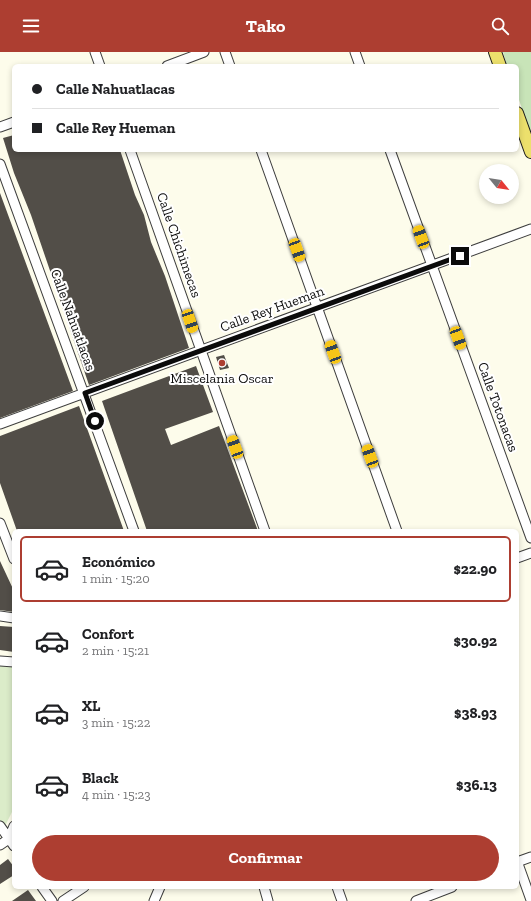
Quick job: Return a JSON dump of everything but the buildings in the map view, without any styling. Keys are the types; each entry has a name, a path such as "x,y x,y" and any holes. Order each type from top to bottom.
{"main road":[{"path":"495,52 499,64"},
{"path":"519,119 531,152"}],"street":[{"path":"95,52 99,64"},
{"path":"171,64 204,52"},
{"path":"225,52 229,64"},
{"path":"355,52 359,64"},
{"path":"0,127 12,123"},
{"name":"Calle Chichimecas","path":"131,152 264,529"},
{"path":"262,152 396,529"},
{"name":"Calle Totonacas","path":"391,152 531,538"},
{"name":"Calle Nahuatlacas","path":"0,164 85,393 133,529"},
{"name":"Calle Rey Hueman","path":"0,424 531,230"},
{"path":"0,523 12,554"},
{"path":"519,557 531,552"},
{"path":"0,616 12,618"},
{"path":"0,662 12,662"},
{"path":"0,826 12,840 0,845"},
{"path":"519,861 531,857"},
{"path":"519,867 531,900"},
{"path":"43,889 52,901"},
{"path":"63,901 81,889"},
{"path":"154,901 159,889"},
{"path":"265,889 268,901"},
{"path":"338,889 342,901"},
{"path":"416,901 447,889"}],"green space":[{"path":"503,52 531,52 531,135 519,100 519,64 506,64"},
{"path":"0,663 12,664 12,812 5,826 0,823"}],"place":[{"name":"Miscelania Oscar","path":"222,363"}],"route":[{"path":"95,421 85,393 460,256"}]}
